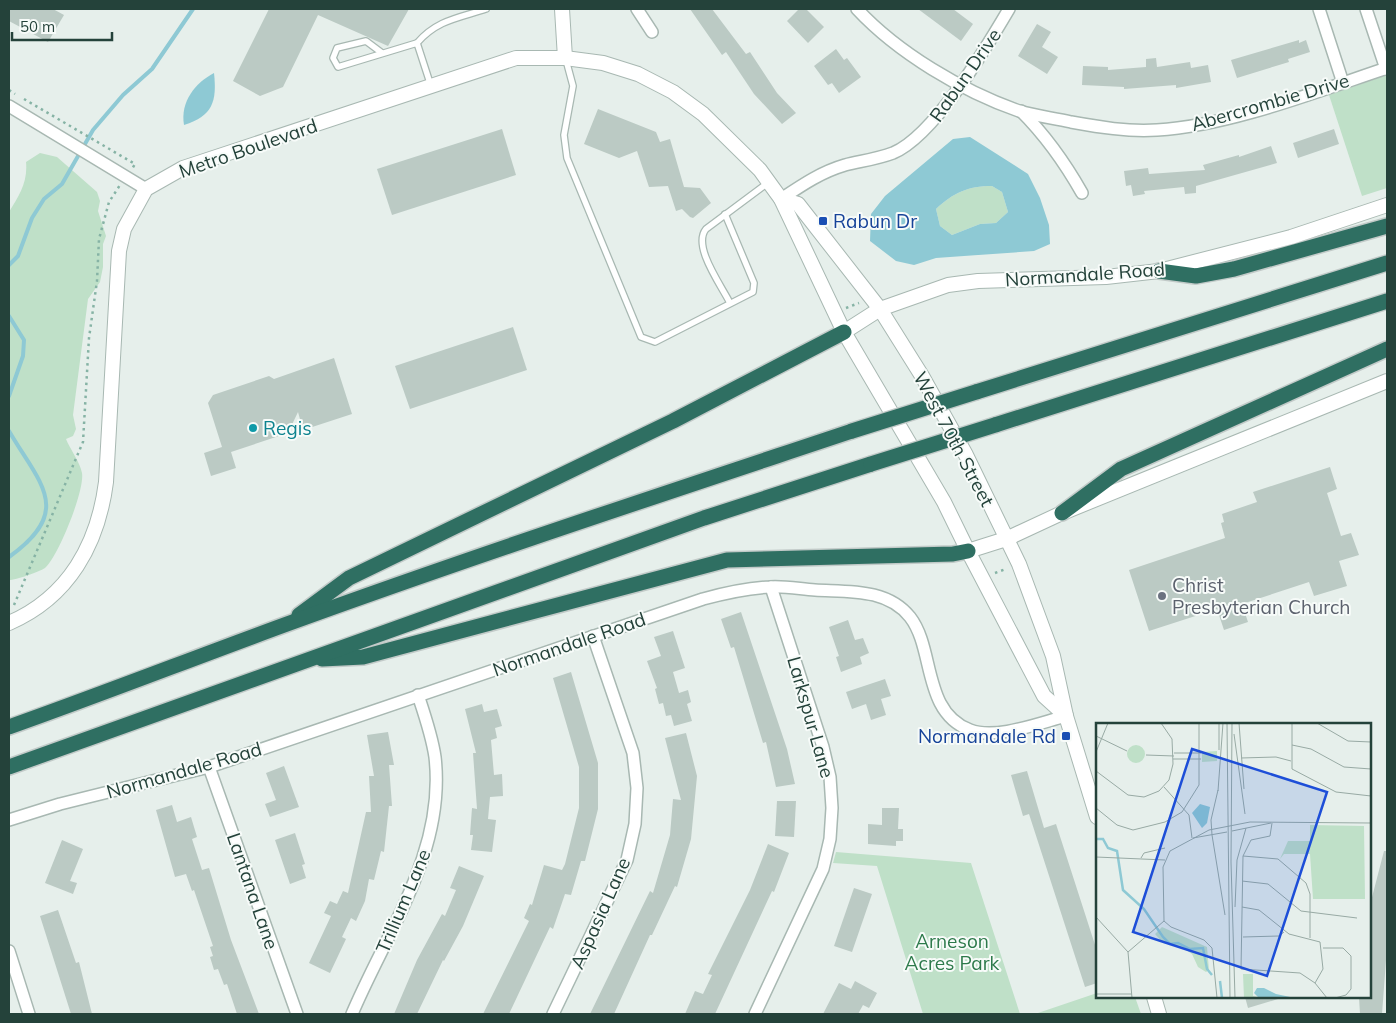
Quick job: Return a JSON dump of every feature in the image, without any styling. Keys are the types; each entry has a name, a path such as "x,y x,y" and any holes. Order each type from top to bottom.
{"highway":[{"path":"1159,272 1196,276 1234,269 1387,226"},
{"path":"9,727 170,669 286,624 572,524 852,431 1387,263"},
{"path":"9,767 303,660 704,518 1387,301"},
{"path":"286,624 349,578 673,421 844,332"},
{"path":"1062,513 1121,469 1387,349"},
{"path":"303,660 363,657 727,560 947,554 968,551"}],"street":[{"path":"562,9 565,58"},
{"path":"637,9 652,32"},
{"name":"Abercrombie Drive","path":"857,9 895,43 980,96 1021,112 1094,126 1158,130 1206,124 1386,69"},
{"name":"Rabun Drive","path":"781,199 814,176 895,152 929,127 960,84 1009,9"},
{"path":"1320,9 1343,83"},
{"path":"1366,9 1386,69"},
{"name":"Metro Boulevard","path":"146,189 183,168 516,58 565,58"},
{"name":"West 70th Street","path":"565,58 602,63 638,74 673,92 703,114 760,170 781,199 844,332 944,502 1044,696 1066,716"},
{"path":"9,106 146,189 124,229 119,251 106,482 102,509 94,535 82,560 66,581 23,616 11,616"},
{"path":"1021,112 1042,132 1068,167 1082,193"},
{"name":"West 70th Street","path":"781,199 798,204 880,309 922,376 966,455 1019,564 1052,656 1066,716 1096,814"},
{"name":"Normandale Road","path":"844,332 880,309 958,284 1159,272 1291,237 1387,205"},
{"path":"968,551 1006,540 1062,513 1387,381"},
{"name":"Normandale Road","path":"9,820 69,802 209,767 703,599 734,591 771,587 869,593 899,606 911,618 938,700 956,724 984,734 1066,716"},
{"name":"Larkspur Lane","path":"755,1014 822,869 830,839 832,808 830,777 823,747 771,587"},
{"name":"Aspasia Lane","path":"554,1014 627,860 635,824 637,788 633,753 593,636"},
{"name":"Trillium Lane","path":"352,1014 425,854 433,823 436,790 435,758 429,726 418,695"},
{"name":"Lantana Lane","path":"209,767 297,1014"},
{"path":"9,951 29,1014"},
{"path":"1154,998 1159,1014"}],"lane":[{"path":"382,53 366,41 337,48 333,58 338,67 417,43 431,28 439,24 486,9"},
{"path":"417,43 431,86"},
{"path":"565,58 573,86 564,135 567,158 641,337 655,342 753,292 754,283 725,214"},
{"path":"730,303 702,248 702,234 725,214 769,182"}],"path":[{"path":"9,90 135,164 109,202 101,227 96,292 89,338 83,442 11,616"},
{"path":"846,308 863,301"},
{"path":"994,573 1010,567"}],"green space":[{"path":"1387,75 1387,188 1362,196 1329,95"},
{"path":"40,153 57,157 97,192 100,201 98,211 106,236 103,244 103,267 100,282 88,299 73,415 76,429 73,436 66,439 82,473 82,482 75,508 57,551 45,568 38,572 9,580 9,212 24,182 26,162"},
{"path":"992,186 1002,192 1008,212 996,223 980,224 952,235 940,226 936,209 942,203 968,189"},
{"name":"Arneson Acres Park","path":"836,852 971,863 1020,1014 923,1014 877,866 833,863"},
{"name":"Arneson Acres Park","path":"1096,993 1096,998 1135,998 1141,1014 1035,1014"}],"water":[{"path":"214,73 215,92 211,106 201,117 184,125 184,109 190,94 201,82"},
{"path":"970,137 1028,174 1040,198 1049,225 1050,244 1034,251 936,258 914,265 896,261 870,241 871,214 885,196 953,139","holes":["983,186 992,186 1002,192 1008,212 996,223 980,224 952,235 940,226 936,209 955,195 968,189"]}],"building":[{"path":"9,9 53,9 64,15 48,42 9,21"},
{"path":"269,9 409,9 388,46 318,15 283,87 260,96 233,81"},
{"path":"690,9 712,9 746,54 750,52 777,93 796,113 782,124 754,94 726,52 722,55"},
{"path":"799,9 806,9 824,27 808,43 787,21"},
{"path":"918,9 953,9 973,24 961,41"},
{"path":"1037,24 1051,32 1042,47 1058,57 1047,74 1018,56"},
{"path":"1299,40 1299,43 1306,40 1310,52 1288,59 1289,62 1237,78 1231,60"},
{"path":"836,49 844,60 847,58 861,77 839,93 832,83 828,85 814,66"},
{"path":"1156,58 1157,67 1190,62 1191,68 1208,65 1211,82 1176,88 1176,85 1124,89 1124,87 1082,85 1083,66 1108,67 1108,70 1146,67 1146,59"},
{"path":"598,109 656,132 660,142 670,139 684,187 700,188 711,203 693,218 682,209 676,211 668,186 649,187 637,151 619,158 584,144"},
{"path":"502,129 516,175 392,215 377,169"},
{"path":"1334,129 1339,144 1298,158 1293,143"},
{"path":"1271,146 1277,163 1196,186 1196,193 1185,194 1184,187 1144,191 1145,194 1133,196 1131,185 1126,186 1124,171 1148,168 1149,174 1205,170 1203,165 1239,155 1239,157"},
{"path":"513,327 527,370 410,409 395,366"},
{"path":"334,358 352,414 303,430 298,412 288,433 231,452 236,468 211,476 204,453 222,447 208,403 213,395 269,376 274,379"},
{"path":"1330,467 1337,489 1327,493 1341,536 1351,533 1359,555 1339,561 1347,586 1314,596 1309,582 1242,604 1248,622 1224,630 1217,609 1149,631 1129,570 1225,538 1221,523 1224,522 1222,514 1257,502 1253,492"},
{"path":"741,612 787,749 795,784 776,787 766,742 763,743 734,647 731,648 721,619"},
{"path":"848,620 855,640 863,638 869,653 860,657 862,664 841,672 836,657 839,656 829,627"},
{"path":"673,631 685,668 673,672 679,693 688,690 691,702 687,704 692,721 674,726 671,715 666,716 663,703 659,704 655,689 657,688 647,661 661,656 654,637"},
{"path":"571,672 598,763 598,809 585,861 581,861 571,895 565,894 553,929 550,927 509,1014 483,1014 529,921 524,918 530,904 532,905 544,865 562,870 565,864 579,808 579,767 553,678"},
{"path":"885,679 891,696 881,699 886,715 871,720 866,704 852,709 846,692"},
{"path":"482,704 484,712 497,709 502,726 495,728 497,738 491,740 494,775 502,774 503,796 490,797 488,819 496,820 492,852 471,850 473,835 470,835 472,808 477,809 473,753 476,753 465,709"},
{"path":"388,732 394,765 389,765 392,806 389,806 384,852 381,851 374,880 369,879 365,901 356,921 351,918 342,937 346,939 330,973 309,963 331,916 324,913 330,901 337,904 343,891 348,893 366,812 371,812 369,776 374,776 367,735"},
{"path":"686,733 697,776 691,839 677,887 675,886 652,935 650,935 614,1014 590,1014 650,891 653,893 670,835 673,799 681,800 665,738"},
{"path":"284,766 299,807 270,817 265,804 276,800 266,773"},
{"path":"1027,771 1044,828 1056,824 1096,948 1096,983 1085,987 1029,814 1023,816 1011,775"},
{"path":"777,801 796,801 794,837 775,836"},
{"path":"172,805 177,822 191,817 197,837 192,839 202,870 209,868 231,940 259,1014 237,1014 227,984 224,985 218,969 214,970 210,957 213,956 210,947 213,946 194,890 192,891 186,874 175,877 156,810"},
{"path":"882,808 899,808 898,829 903,829 903,841 896,841 896,846 868,844 868,824 882,825"},
{"path":"295,833 305,864 302,865 306,878 290,884 275,840"},
{"path":"62,840 83,849 70,881 77,883 73,894 45,883"},
{"path":"768,844 789,853 774,892 772,891 715,1014 685,1014 695,991 703,994 712,975 708,974 750,890"},
{"path":"1384,851 1387,851 1387,947 1382,1014 1360,1014 1359,998 1371,998 1371,901"},
{"path":"459,866 484,876 463,926 443,960 417,1014 394,1014 417,960 442,914 445,916 456,890 450,888"},
{"path":"854,888 872,894 852,952 834,946"},
{"path":"58,910 76,963 79,962 92,1014 71,1014 40,916"},
{"path":"855,981 877,993 869,1008 863,1005 858,1014 823,1014 839,983 851,989"},
{"path":"1245,998 1278,999 1248,1008"}],"waterway":[{"path":"9,265 18,256 32,218 44,199 62,184 93,130 123,95 152,69 193,9"},
{"path":"9,316 24,340 23,356 9,396"},
{"path":"9,431 40,481 45,496 46,510 41,525 29,540 9,557"}],"place":[{"name":"Rabun Dr","path":"823,221"},
{"name":"Regis","path":"253,428"},
{"name":"Christ Presbyterian Church","path":"1162,596"},
{"name":"Normandale Rd","path":"1066,736"}]}
